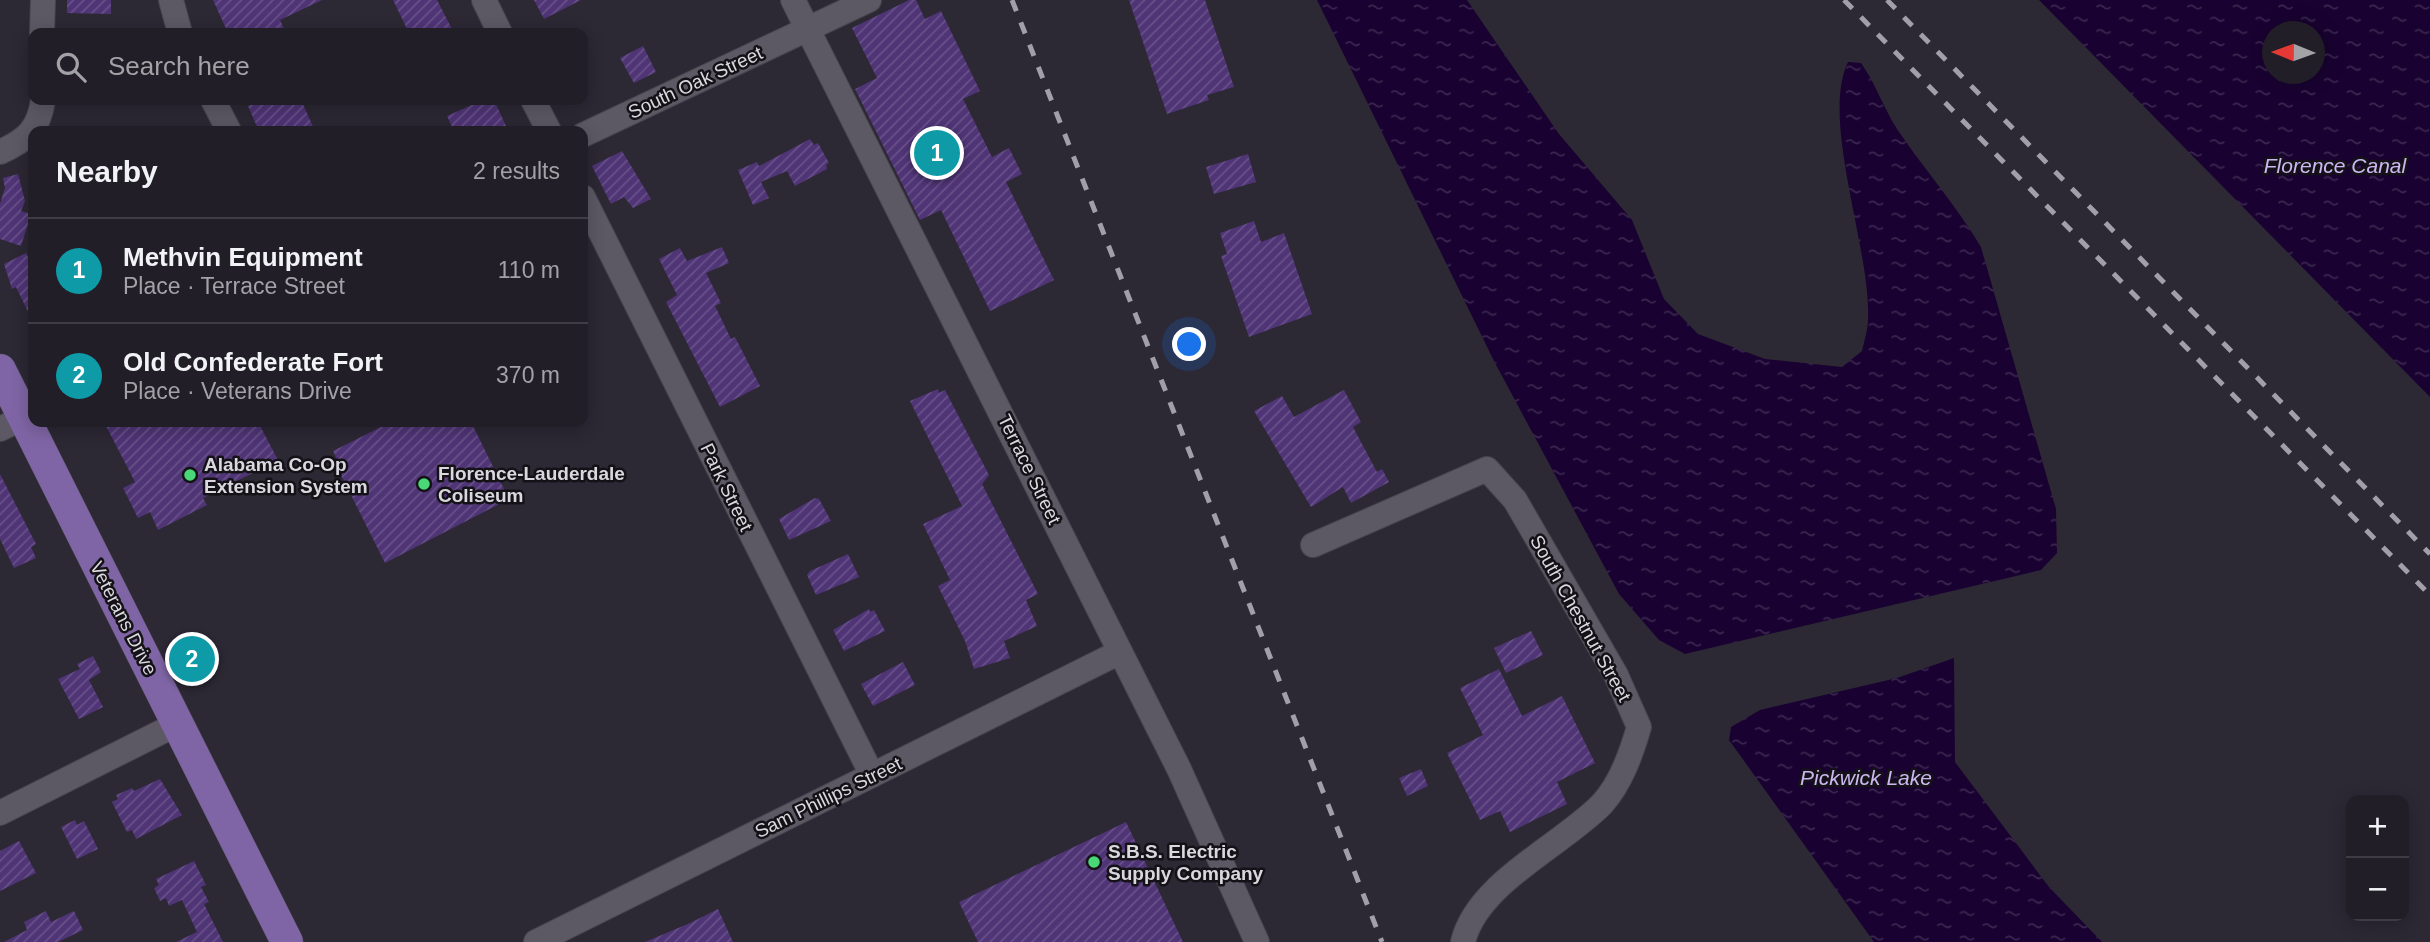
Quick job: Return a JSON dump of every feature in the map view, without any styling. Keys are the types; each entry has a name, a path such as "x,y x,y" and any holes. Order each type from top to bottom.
{"main road":[{"name":"Veterans Drive","path":"0,370 19,420 287,942"}],"street":[{"path":"41,28 43,0"},
{"path":"171,0 179,28"},
{"path":"484,0 498,28"},
{"name":"Terrace Street","path":"793,0 1179,769 1257,942"},
{"name":"South Oak Street","path":"588,133 869,0"},
{"path":"35,126 40,121 42,105"},
{"path":"216,105 226,126"},
{"path":"536,105 546,126"},
{"path":"0,152 19,144 28,134"},
{"name":"Park Street","path":"588,207 872,775"},
{"name":"South Chestnut Street","path":"1313,545 1487,469 1515,500 1616,675 1639,727 1629,762 1602,803 1484,900 1465,930 1463,942"},
{"name":"Sam Phillips Street","path":"536,942 1121,652"},
{"path":"0,813 177,724"}],"water":[{"path":"1317,0 1467,0 1559,134 1632,220 1664,299 1698,334 1765,359 1842,367 1862,351 1868,323 1867,290 1843,150 1840,117 1841,87 1848,62 1861,63 1897,129 1981,247 2056,509 2057,553 2041,570 1685,654 1659,640 1619,594 1494,361"},
{"name":"Florence Canal","path":"2039,0 2430,0 2430,397"},
{"name":"Pickwick Lake","path":"1954,658 1955,762 2049,887 2102,942 1874,942 1729,740 1731,727 1760,710 1897,678"}],"building":[{"path":"67,0 111,0 111,14 67,13"},
{"path":"213,0 322,0 280,20 284,28 226,28"},
{"path":"393,0 437,0 451,28 407,28"},
{"path":"534,0 581,0 544,19"},
{"path":"909,0 916,0 925,19 941,11 980,91 963,99 992,157 1009,148 1022,174 1006,182 1054,280 990,311 941,210 920,220 855,89 877,78 852,28"},
{"path":"1129,0 1205,0 1234,87 1207,95 1209,100 1167,114"},
{"path":"643,46 656,72 634,83 620,58"},
{"path":"303,105 313,126 257,126 248,106"},
{"path":"472,105 496,105 506,126 452,126 447,116"},
{"path":"810,139 814,145 818,143 829,163 826,165 827,169 795,186 787,171 761,182 769,198 753,205 738,170 757,162 759,166"},
{"path":"622,151 651,199 633,208 624,197 611,204 592,166"},
{"path":"1248,154 1256,182 1214,194 1206,167"},
{"path":"18,174 25,201 21,211 28,213 28,224 21,246 0,239 0,204 5,188 3,178"},
{"path":"1254,221 1261,242 1284,233 1312,314 1249,337 1221,256 1227,254 1220,233"},
{"path":"722,247 729,263 706,273 721,303 715,306 731,339 735,337 760,386 720,407 666,302 677,295 659,259 680,248 687,261"},
{"path":"26,253 28,312 16,287 12,289 4,264"},
{"path":"938,389 939,393 945,390 989,475 982,484 1038,594 1026,600 1037,626 1004,641 1010,658 974,669 965,641 938,586 950,580 923,524 962,506 910,401"},
{"path":"1344,390 1361,422 1353,427 1377,472 1382,469 1389,482 1351,503 1343,487 1311,507 1254,411 1282,396 1294,417"},
{"name":"Alabama Co-Op Extension System","path":"107,427 261,427 278,460 203,498 207,505 158,530 150,512 138,518 123,488 135,482"},
{"name":"Florence-Lauderdale Coliseum","path":"381,427 473,427 509,499 385,563 338,469 341,468 333,451"},
{"path":"0,474 36,544 31,547 36,558 14,568 0,539"},
{"path":"815,498 819,499 831,521 789,540 779,519"},
{"path":"848,554 859,577 816,595 807,575 810,571"},
{"path":"869,609 870,612 874,610 885,631 844,651 833,630"},
{"path":"1531,631 1543,655 1506,673 1494,648"},
{"path":"93,656 101,672 89,680 103,707 79,719 58,679 80,669 77,664"},
{"path":"903,662 915,685 873,706 861,684"},
{"path":"1499,669 1522,716 1562,696 1595,763 1557,782 1567,804 1510,832 1500,811 1480,820 1447,753 1483,735 1460,688"},
{"path":"1421,769 1428,786 1407,796 1399,778"},
{"path":"160,779 182,815 136,839 132,830 127,832 112,802 118,799 116,795 132,788 134,791"},
{"path":"75,820 77,825 84,821 98,849 77,859 61,827"},
{"name":"S.B.S. Electric Supply Company","path":"1126,822 1183,942 978,942 959,902"},
{"path":"19,841 36,873 0,891 0,851"},
{"path":"194,861 206,885 201,887 209,902 204,904 223,942 176,942 197,932 182,900 169,906 166,898 160,901 154,888 159,885 156,879"},
{"path":"718,909 733,942 645,942 690,923"},
{"path":"46,911 51,922 74,911 83,930 58,942 4,942 27,930 24,922"}],"railway":[{"path":"1012,0 1382,942"},
{"path":"1844,0 2430,595"},
{"path":"1887,0 2430,554"}],"place":[{"name":"Methvin Equipment","path":"937,153"},
{"name":"Alabama Co-Op Extension System","path":"190,475"},
{"name":"Florence-Lauderdale Coliseum","path":"424,484"},
{"name":"Old Confederate Fort","path":"192,659"},
{"name":"S.B.S. Electric Supply Company","path":"1094,862"}]}
